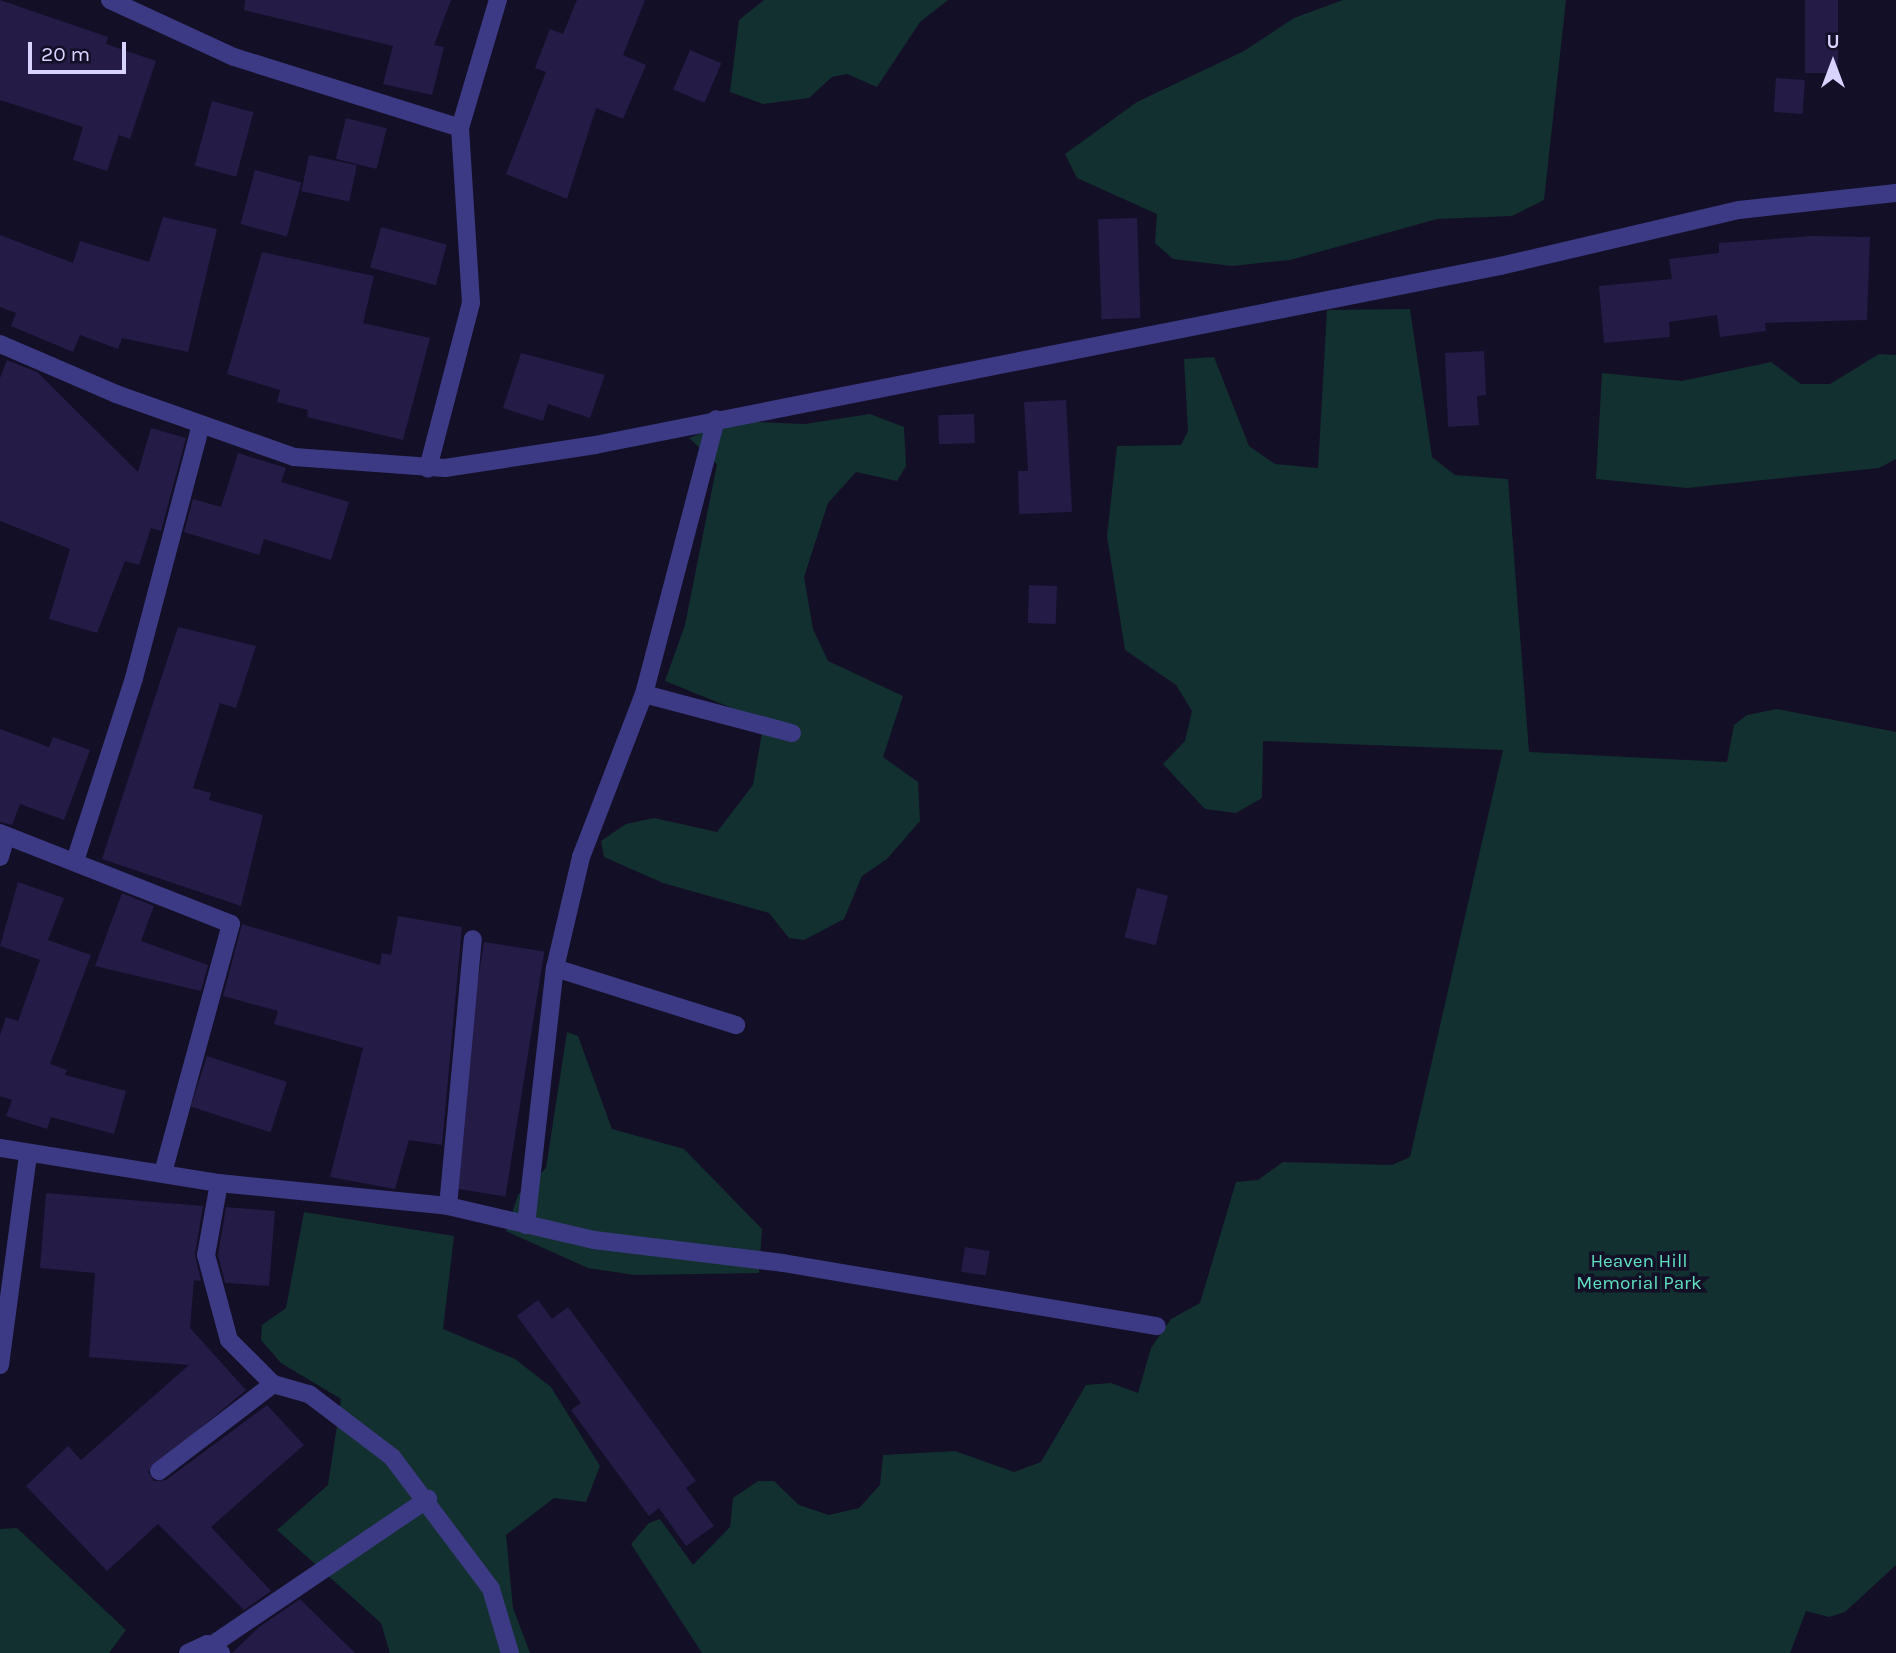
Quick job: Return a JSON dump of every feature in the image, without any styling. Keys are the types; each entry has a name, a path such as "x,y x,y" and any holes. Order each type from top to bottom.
{"street":[{"path":"110,0 234,57 460,128"},
{"path":"428,468 471,303 460,128 498,0"},
{"path":"0,344 201,425 294,457 428,468 595,445 1562,254 1739,210 1896,193"},
{"path":"526,1225 555,968 581,857 644,694 716,419"},
{"path":"75,861 134,678 201,425"},
{"path":"644,694 792,733"},
{"path":"0,857 3,835 231,924 163,1172"},
{"path":"448,1206 472,939"},
{"path":"555,968 736,1026"},
{"path":"0,1148 28,1155 163,1172 219,1183 448,1206 526,1225 1157,1326"},
{"path":"0,1365 28,1155"},
{"path":"219,1183 206,1255 229,1340 273,1384 309,1394 392,1457 428,1499 491,1589 510,1653"},
{"path":"159,1471 273,1384"},
{"path":"188,1653 216,1649 428,1499"}],"green space":[{"path":"764,0 948,0 920,22 877,87 847,74 832,77 809,98 763,104 730,92 739,20"},
{"path":"1343,0 1566,0 1544,200 1512,216 1437,219 1290,260 1232,266 1173,259 1155,243 1157,214 1077,178 1065,154 1137,102 1244,51 1294,18"},
{"name":"Heaven Hill Memorial Park","path":"1410,309 1432,457 1455,475 1508,479 1529,752 1727,762 1734,725 1747,715 1777,709 1896,732 1896,1565 1845,1612 1829,1617 1806,1611 1790,1653 702,1653 631,1544 649,1523 660,1519 693,1565 730,1527 733,1498 758,1481 774,1481 799,1505 829,1515 859,1508 880,1485 883,1455 955,1451 1014,1472 1041,1462 1086,1385 1111,1383 1138,1393 1151,1348 1171,1319 1200,1303 1236,1182 1258,1180 1283,1162 1392,1165 1410,1157 1503,750 1263,741 1262,798 1236,813 1205,809 1163,764 1185,741 1192,711 1176,685 1125,650 1107,536 1117,446 1181,445 1188,431 1184,359 1214,357 1249,446 1275,464 1318,468 1327,310"},
{"path":"1879,354 1896,355 1896,459 1879,468 1687,488 1596,479 1602,373 1682,381 1771,362 1801,384 1830,384"},
{"path":"870,414 904,427 906,466 897,481 856,472 828,503 804,577 813,629 828,661 903,696 883,757 918,782 920,821 887,859 862,876 844,919 804,940 789,938 769,913 663,883 604,857 601,841 626,824 654,818 717,832 753,785 764,721 665,681 685,625 717,464 689,438 731,421 805,424"},
{"path":"567,1032 578,1036 612,1129 684,1149 762,1229 759,1273 635,1275 588,1268 506,1231 518,1195 546,1168"},
{"path":"304,1212 454,1236 443,1329 515,1359 551,1387 600,1466 586,1502 554,1498 506,1535 513,1608 530,1653 390,1653 381,1623 277,1530 328,1485 341,1399 281,1363 261,1340 262,1325 286,1308"},
{"path":"17,1528 126,1630 109,1653 0,1653 0,1529"}],"building":[{"path":"0,0 108,37 106,44 156,61 130,139 119,135 107,171 73,160 83,127 0,100"},
{"path":"245,0 451,0 434,45 444,47 432,95 383,84 393,46 244,10"},
{"path":"577,0 645,0 623,55 646,65 623,119 596,108 567,199 506,174 546,72 535,68 550,29 563,34"},
{"path":"1805,0 1838,0 1838,73 1805,73"},
{"path":"690,50 721,63 704,103 673,90"},
{"path":"1776,78 1805,80 1803,114 1774,112"},
{"path":"212,101 254,112 236,177 195,166"},
{"path":"346,118 387,128 377,169 336,159"},
{"path":"309,155 357,165 349,201 301,191"},
{"path":"255,170 301,182 287,237 241,224"},
{"path":"163,217 217,229 188,352 122,338 118,349 80,335 73,352 11,326 16,313 0,307 0,235 73,263 80,241 149,262"},
{"path":"1137,218 1140,318 1102,319 1098,219"},
{"path":"381,227 447,245 436,285 370,268"},
{"path":"1812,236 1870,237 1867,320 1765,323 1766,331 1720,337 1717,315 1669,322 1670,337 1604,343 1599,286 1672,279 1669,259 1719,253 1719,243"},
{"path":"262,252 374,276 363,323 430,338 403,440 307,417 308,410 277,402 280,390 227,374"},
{"path":"1484,351 1486,395 1477,396 1479,425 1448,427 1445,353"},
{"path":"521,353 605,375 590,418 548,404 543,421 503,408"},
{"path":"7,360 37,372 138,472 151,428 186,438 161,531 151,528 139,565 125,561 97,633 49,619 70,549 0,521 0,378"},
{"path":"1066,400 1072,512 1019,514 1018,471 1028,471 1024,402"},
{"path":"974,414 975,443 939,444 938,415"},
{"path":"238,453 286,468 281,482 349,502 331,560 264,539 259,555 184,532 193,499 221,507"},
{"path":"1029,585 1057,586 1056,624 1028,623"},
{"path":"178,627 256,646 236,708 220,703 193,788 211,793 209,800 263,815 241,906 102,859"},
{"path":"0,729 49,747 53,737 90,750 64,820 20,804 12,825 0,822"},
{"path":"18,882 64,898 48,940 91,955 50,1064 67,1070 65,1075 126,1091 114,1134 51,1117 47,1129 6,1116 12,1100 0,1096 0,1035 6,1017 18,1021 40,960 0,946"},
{"path":"1137,888 1168,896 1156,945 1125,937"},
{"path":"122,893 154,906 141,941 208,965 201,991 95,966"},
{"path":"398,916 462,927 442,1145 409,1140 395,1189 330,1177 363,1048 274,1024 278,1011 223,996 242,924 380,965 382,953 391,955"},
{"path":"484,942 544,952 505,1196 445,1187"},
{"path":"207,1056 287,1082 271,1132 191,1106"},
{"path":"46,1193 203,1206 195,1254 201,1281 194,1280 190,1328 246,1390 148,1472 154,1481 166,1480 267,1405 304,1445 211,1527 271,1591 244,1610 158,1524 107,1571 26,1486 68,1446 81,1460 189,1365 89,1357 95,1273 40,1268"},
{"path":"226,1207 275,1211 269,1286 225,1283 218,1255"},
{"path":"965,1247 990,1251 986,1276 961,1272"},
{"path":"538,1300 552,1319 568,1307 696,1481 686,1488 714,1526 686,1546 659,1508 649,1516 571,1410 581,1403 517,1316"},
{"path":"300,1599 355,1653 232,1653 259,1627"}]}
